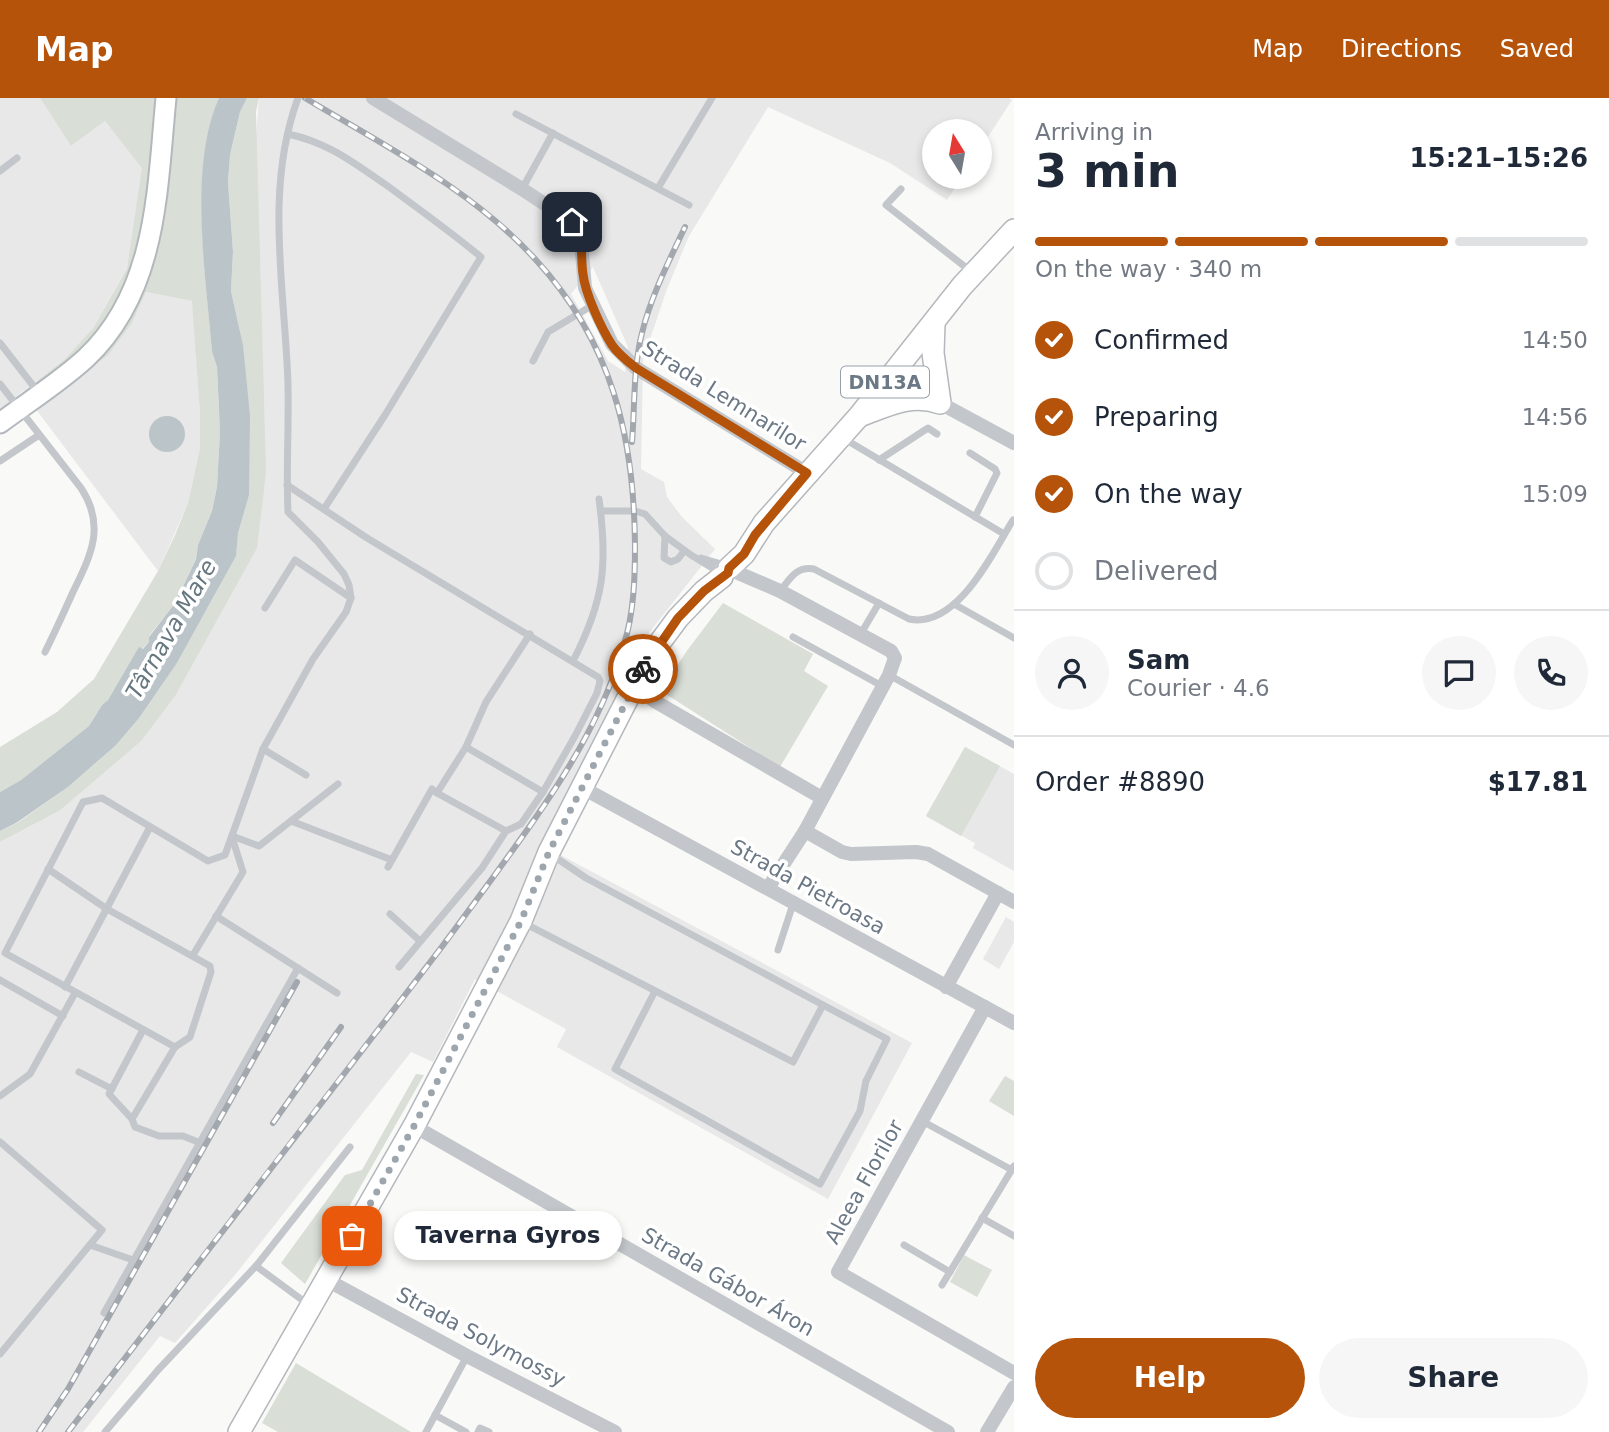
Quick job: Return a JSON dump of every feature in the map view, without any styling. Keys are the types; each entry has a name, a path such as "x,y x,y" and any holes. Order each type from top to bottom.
{"main road":[{"path":"0,423 84,360 117,323 136,285 153,226 166,98"},
{"name":"DN13A","path":"239,1432 414,1126 521,921 549,852 581,787 655,649 678,618 704,591 732,551 755,535 860,415 893,371 1014,230"},
{"path":"860,415 910,398 927,398 940,403 933,354 934,324"}],"street":[{"name":"Strada Lemnarilor","path":"373,98 572,222 579,231 585,288 612,344 636,368 807,473"},
{"path":"893,371 940,403 1014,443"},
{"path":"721,569 780,592 891,651 895,662 805,831 768,888"},
{"path":"634,685 656,702 822,798"},
{"name":"Strada Pietroasa","path":"581,787 1014,1023"},
{"path":"805,831 842,852 851,854 928,854 1014,902"},
{"path":"946,987 998,893"},
{"name":"Aleea Florilor","path":"985,1007 838,1272 1014,1373"},
{"name":"Strada Gábor Áron","path":"414,1126 948,1432"},
{"name":"Strada Solymossy","path":"327,1280 615,1432"},
{"path":"987,1432 1014,1387"}],"lane":[{"path":"174,1047 5,953 83,802 102,798 208,861 225,855 263,749 313,659 346,611 351,597 344,574 318,542 288,512 288,385 278,240 281,174 291,116 298,98"},
{"path":"658,188 712,98"},
{"path":"516,114 689,205"},
{"path":"522,189 553,133"},
{"path":"288,134 323,144 340,153 443,225 481,257 324,509"},
{"path":"0,171 17,158"},
{"path":"901,189 886,205 974,274"},
{"path":"533,361 548,332 593,305"},
{"path":"0,343 39,393"},
{"path":"0,384 89,500 94,531 91,552 45,652"},
{"path":"879,460 928,428 937,434"},
{"path":"0,461 39,435"},
{"path":"840,435 1004,534"},
{"path":"970,453 997,473 975,517"},
{"path":"287,485 367,538 530,634 598,677 600,681 597,693 575,736 521,824 506,831 474,878 400,967"},
{"path":"573,661 595,614 604,576 599,499"},
{"path":"601,511 635,511 646,514 665,536 687,553 721,569"},
{"path":"780,592 797,571 814,569 916,621 936,616 968,590 1014,520"},
{"path":"665,536 664,558 671,562 687,553"},
{"path":"265,608 295,560 351,597"},
{"path":"860,635 879,603"},
{"path":"954,604 1014,638"},
{"path":"438,793 466,747 486,702 530,634"},
{"path":"793,637 1014,745"},
{"path":"466,747 543,792"},
{"path":"263,749 306,775"},
{"path":"232,836 259,846 338,784"},
{"path":"291,821 390,864 432,789 506,831"},
{"path":"65,987 150,827"},
{"path":"192,956 243,872 232,836"},
{"path":"549,852 586,878 887,1039 866,1081 860,1111 820,1184 615,1069 655,991"},
{"path":"48,869 107,909 210,966 211,972 190,1037 174,1047 132,1119"},
{"path":"778,950 793,903"},
{"path":"390,914 420,941"},
{"path":"216,916 337,993"},
{"path":"521,921 793,1062 823,1005"},
{"path":"104,1313 298,968"},
{"path":"0,981 63,1016"},
{"path":"0,1096 30,1074 75,993"},
{"path":"144,1030 109,1094 132,1119 135,1127 159,1136 183,1136 198,1142"},
{"path":"79,1072 112,1089"},
{"path":"922,1121 1013,1168 942,1285"},
{"path":"0,1142 102,1230 0,1354"},
{"path":"105,1432 158,1370 256,1266 350,1147"},
{"path":"982,1218 1014,1236"},
{"path":"90,1245 133,1260"},
{"path":"904,1245 950,1272"},
{"path":"256,1266 309,1306"},
{"path":"426,1432 467,1356"},
{"path":"435,1415 466,1432"},
{"path":"478,1432 480,1428 489,1432"}],"shaded area":[{"path":"0,98 40,98 71,146 105,121 143,167 127,267 94,327 65,359 0,409"},
{"path":"40,98 219,98 204,156 202,189 206,290 212,352 217,367 220,432 217,487 196,558 175,603 149,636 149,642 142,649 139,648 108,700 89,726 21,780 0,792 0,747 57,712 94,679 158,571 188,503 200,448 192,301 146,292 132,323 108,355 35,408 24,391 65,359 94,327 127,268 142,168 105,121 71,146"},
{"path":"247,98 259,98 256,112 266,472 257,548 175,696 141,741 59,811 0,842 0,831 17,823 68,787 115,746 139,718 177,663 236,556 238,533 249,495 243,345 231,291 233,252 228,182 230,155 240,112"},
{"path":"259,98 1012,100 992,131 992,119 922,119 922,184 890,163 768,107 689,236 667,289 643,360 641,469 664,482 667,497 682,517 715,549 645,638 637,640 617,695 542,845 912,1043 828,1199 557,1047 566,1029 475,979 433,1062 411,1052 235,1275 175,1343 160,1336 83,1432 0,1432 0,842 59,811 218,619","holes":["593,267 628,347 625,372 608,361 571,294"]},
{"path":"930,189 954,189 947,200"},
{"path":"146,292 193,301 200,413 200,448 188,503 158,571 35,408 132,323"},
{"path":"723,603 813,654 804,671 828,686 780,767 661,691"},
{"path":"965,747 1014,774 1014,871 973,848 975,843 926,816"},
{"path":"965,747 1000,766 961,836 926,816"},
{"path":"1006,917 1014,922 1014,942 999,969 983,959"},
{"path":"416,1074 424,1075 305,1284 281,1263 345,1175 362,1170"},
{"path":"1005,1076 1014,1081 1014,1116 989,1101"},
{"path":"964,1255 992,1270 977,1297 950,1282"},
{"path":"296,1363 411,1432 278,1432 262,1423"}],"water":[{"name":"Târnava Mare","path":"219,98 247,98 240,112 230,155 228,182 233,252 231,291 243,345 250,416 249,495 238,533 236,556 177,663 139,718 115,746 68,787 0,831 0,792 21,780 89,726 108,700 139,647 143,649 149,642 149,637 175,603 196,559 198,545 212,511 217,487 220,432 217,367 212,352 203,257 202,189 204,156"},
{"path":"167,416 180,421 185,434 180,447 167,452 154,447 149,434 154,421"}],"railway":[{"path":"68,1432 420,976 533,822 569,766 601,707 614,676 630,620 635,545 630,466 614,393 583,324 536,260 485,212 427,171 305,98"},
{"path":"632,442 636,373 642,333 655,292 685,227"},
{"path":"39,1432 68,1389 297,982"},
{"path":"273,1123 341,1027"}],"way so far":[{"path":"352,1236 414,1126 521,921 549,852 643,669"}],"place":[{"name":"Taverna Gyros","path":"352,1236"}],"route":[{"path":"572,222 579,231 581,241 585,288 612,344 622,356 636,368 807,473 764,523 744,554 729,568 728,573 704,591 678,618 643,669"}]}
